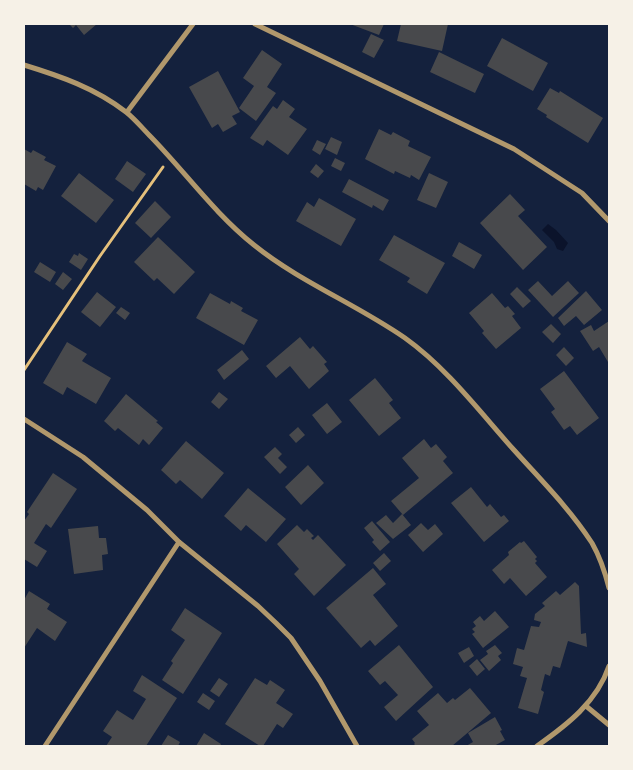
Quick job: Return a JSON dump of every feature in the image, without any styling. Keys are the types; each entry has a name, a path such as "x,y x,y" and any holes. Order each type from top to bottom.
{"street":[{"path":"127,112 193,24"},
{"path":"255,24 514,149 582,193 609,221"},
{"path":"24,65 79,84 98,93 127,112 231,225 253,244 280,265 381,322 406,339 433,362 572,515 602,561 609,588"},
{"path":"24,419 83,458 146,510 179,542 258,606 291,638 320,681 357,746"},
{"path":"45,746 179,542"},
{"path":"537,746 558,732 586,706 601,684 609,666"},
{"path":"586,706 609,725"}],"path":[{"path":"24,370 154,179 171,158"}],"water":[{"path":"548,224 568,243 563,251 557,249 554,242 542,230"}],"building":[{"path":"69,24 97,24 84,35 76,25 73,28"},
{"path":"350,24 384,24 379,35"},
{"path":"401,24 448,24 442,51 397,41"},
{"path":"371,34 384,40 374,58 362,52"},
{"path":"502,38 548,63 533,91 487,66"},
{"path":"262,50 282,64 267,87 276,93 256,121 239,108 254,86 243,78"},
{"path":"439,52 484,74 475,93 430,72"},
{"path":"218,71 240,112 232,116 237,124 223,132 218,124 212,128 189,87"},
{"path":"550,88 559,93 560,91 603,118 588,143 546,117 547,115 537,109"},
{"path":"283,100 295,109 289,117 307,129 288,155 267,140 263,146 250,138 273,106 277,109"},
{"path":"379,129 391,135 393,132 410,141 408,146 431,157 419,180 411,175 410,178 395,171 394,174 365,159"},
{"path":"331,137 342,142 337,155 325,149"},
{"path":"317,140 326,144 320,155 312,150"},
{"path":"24,149 31,153 33,150 46,157 44,160 56,166 43,190 38,187 36,191 24,184"},
{"path":"335,158 345,163 341,171 331,166"},
{"path":"127,161 146,174 133,192 115,179"},
{"path":"316,164 324,171 318,178 310,172"},
{"path":"79,173 114,200 96,223 61,196"},
{"path":"429,173 448,182 436,208 417,200"},
{"path":"349,179 389,200 383,211 373,205 372,208 342,192"},
{"path":"510,194 525,210 518,216 547,247 523,270 480,223"},
{"path":"319,198 356,219 341,246 296,221 307,202 314,207"},
{"path":"155,201 171,217 151,238 135,223"},
{"path":"394,235 445,263 427,294 407,282 410,278 379,260"},
{"path":"158,237 195,272 174,294 157,278 154,281 134,262"},
{"path":"459,242 482,255 474,269 452,256"},
{"path":"79,253 88,259 81,270 69,262 74,254 78,256"},
{"path":"40,262 56,272 50,282 34,272"},
{"path":"63,272 72,279 63,290 55,284"},
{"path":"538,281 552,296 568,281 579,293 553,317 528,290"},
{"path":"517,287 531,301 523,308 510,294"},
{"path":"586,291 602,310 584,325 576,316 564,326 558,318"},
{"path":"97,292 116,307 100,327 81,312"},
{"path":"210,293 230,304 231,301 243,308 241,311 258,320 244,345 196,318"},
{"path":"492,293 505,308 508,306 515,314 512,316 521,328 496,349 482,333 484,331 469,313"},
{"path":"121,307 130,313 125,320 116,313"},
{"path":"609,321 608,362 599,347 593,351 580,331 591,325 594,331"},
{"path":"551,324 561,334 553,343 542,332"},
{"path":"300,337 310,349 313,346 327,362 324,364 329,371 309,389 290,366 276,378 266,366"},
{"path":"67,342 87,354 82,361 111,378 96,404 67,387 63,395 43,383"},
{"path":"564,347 574,358 566,366 556,355"},
{"path":"242,350 249,359 224,380 217,370"},
{"path":"564,371 599,418 577,435 570,426 564,430 551,412 555,409 540,389"},
{"path":"375,378 393,400 389,403 401,418 379,436 349,400"},
{"path":"219,392 228,399 219,409 211,402"},
{"path":"126,394 158,421 156,422 163,428 149,445 143,439 139,445 118,428 115,431 104,421"},
{"path":"327,403 342,422 327,434 312,415"},
{"path":"298,427 305,435 296,443 289,435"},
{"path":"424,439 431,448 436,444 447,457 443,461 453,473 403,515 391,501 419,478 402,458"},
{"path":"186,441 224,473 202,499 180,480 176,484 161,470"},
{"path":"275,447 282,454 278,458 287,467 280,474 264,457"},
{"path":"308,465 324,483 301,505 285,487"},
{"path":"53,473 77,489 51,528 46,524 34,543 47,551 37,567 24,559 24,521 29,514 27,512"},
{"path":"471,487 487,507 490,504 501,517 504,515 509,521 484,542 451,503"},
{"path":"248,488 286,519 266,542 246,525 241,531 224,516"},
{"path":"402,514 411,525 393,539 376,523 386,515 393,523"},
{"path":"372,521 390,542 380,551 364,528"},
{"path":"421,523 428,530 435,524 443,534 423,552 408,535"},
{"path":"297,525 304,532 307,529 314,536 311,538 313,540 318,535 346,565 314,596 294,574 299,569 277,544"},
{"path":"98,526 99,538 106,538 108,554 102,555 103,570 74,574 68,529"},
{"path":"524,541 537,557 535,563 547,577 526,596 510,578 504,584 492,570 509,555 508,552"},
{"path":"384,553 391,561 380,571 373,563"},
{"path":"373,568 386,584 373,595 398,626 375,646 370,640 361,648 326,608"},
{"path":"575,582 579,586 581,634 586,633 587,647 568,641 560,668 553,666 550,676 545,674 541,690 544,692 538,714 518,708 527,678 520,676 523,667 513,664 517,648 524,650 531,626 539,627 541,622 534,620 535,614 545,606 542,603 556,591 560,595"},
{"path":"29,591 50,604 47,609 67,622 55,641 37,628 24,648 24,600"},
{"path":"185,608 222,633 183,694 162,680 173,663 171,661 185,640 171,630"},
{"path":"495,611 509,627 483,648 472,634 475,632 472,629 476,626 473,622 480,616 484,621"},
{"path":"399,645 433,687 396,721 384,707 398,695 385,681 380,685 368,671"},
{"path":"495,645 502,653 498,656 501,660 489,671 480,660 488,654 486,651"},
{"path":"469,647 474,656 464,663 458,653"},
{"path":"477,659 485,669 477,676 469,666"},
{"path":"142,675 177,698 146,746 106,746 112,737 103,731 117,710 133,720 146,699 133,691"},
{"path":"219,678 228,684 219,697 210,691"},
{"path":"255,678 267,685 270,680 285,690 276,703 293,714 283,728 277,724 263,746 260,746 225,724"},
{"path":"470,688 491,713 452,746 416,746 412,739 429,725 417,711 438,693 447,703 453,698 455,700"},
{"path":"203,693 215,701 209,710 197,702"},
{"path":"495,717 505,740 494,746 466,746 473,742 468,733"},
{"path":"204,733 221,744 220,746 196,746"},
{"path":"168,735 180,742 178,746 161,746"}]}
